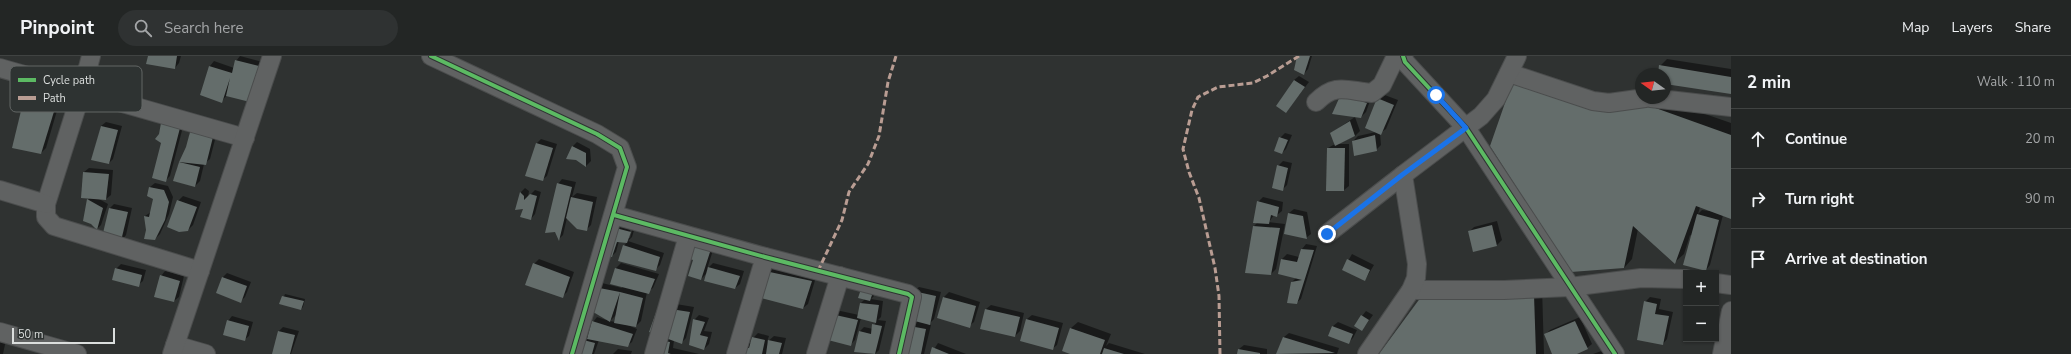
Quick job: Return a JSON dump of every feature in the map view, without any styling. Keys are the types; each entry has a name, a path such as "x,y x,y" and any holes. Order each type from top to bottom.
{"street":[{"path":"88,66 91,56"},
{"path":"206,354 173,349 272,56"},
{"path":"432,56 597,134 620,148 627,167 572,354"},
{"path":"1316,102 1325,93 1337,88 1372,93 1382,85 1396,56"},
{"path":"1403,56 1405,62 1466,128 1614,354"},
{"path":"1327,234 1402,175 1481,116 1496,98 1517,56"},
{"path":"0,68 10,71"},
{"path":"1509,73 1593,101 1609,103 1635,99"},
{"path":"1671,100 1731,107"},
{"path":"142,108 245,138"},
{"path":"75,112 46,204 46,217 54,226 200,271"},
{"path":"1367,354 1411,290 1416,278 1417,264 1402,175"},
{"path":"0,190 46,204"},
{"path":"614,215 765,257 908,294 912,297 899,354"},
{"path":"654,354 688,236"},
{"path":"736,354 765,257"},
{"path":"816,354 840,276"},
{"path":"1411,290 1504,290 1570,287 1641,278 1683,279"},
{"path":"1719,283 1731,285"},
{"path":"1722,354 1731,311"},
{"path":"0,332 77,354"}],"building":[{"path":"148,56 177,56 175,69 146,64"},
{"path":"1297,56 1310,56 1304,75 1294,70"},
{"path":"235,60 259,66 250,102 226,96 230,78 222,103 200,95 209,66 232,73"},
{"path":"1659,65 1731,77 1731,94 1671,85 1671,68 1659,68"},
{"path":"1294,80 1305,87 1286,113 1276,106"},
{"path":"1513,80 1650,106 1731,135 1731,219 1696,206 1675,264 1633,226 1624,268 1571,272 1490,146"},
{"path":"1341,94 1367,103 1361,118 1332,114"},
{"path":"1377,98 1394,105 1381,135 1365,128"},
{"path":"21,112 54,112 41,154 12,148"},
{"path":"1350,121 1355,136 1335,146 1330,133"},
{"path":"161,123 180,128 166,182 152,178 161,143 155,139 159,134"},
{"path":"101,126 118,130 109,164 91,160"},
{"path":"190,132 213,137 206,165 179,162 186,147"},
{"path":"1375,135 1377,151 1354,156 1352,141"},
{"path":"1279,137 1288,140 1282,154 1274,151"},
{"path":"536,143 553,148 543,181 525,176"},
{"path":"572,146 586,153 586,167 576,160 566,159"},
{"path":"1327,148 1345,148 1344,191 1326,191"},
{"path":"179,162 200,167 195,187 173,181"},
{"path":"1277,165 1288,168 1283,191 1272,188"},
{"path":"83,172 109,174 106,200 81,198"},
{"path":"557,183 572,187 559,241 555,232 545,233"},
{"path":"149,187 164,190 169,202 165,220 155,240 144,239 146,230 144,216 149,217 153,199 147,196"},
{"path":"520,192 524,196 524,200 530,194 537,196 531,220 520,217 523,209 515,210"},
{"path":"571,197 593,202 587,231 577,229 566,218"},
{"path":"87,199 103,208 97,230 91,224 83,221"},
{"path":"177,200 197,207 188,231 179,232 167,227"},
{"path":"1257,201 1279,207 1277,217 1271,215 1269,224 1253,223"},
{"path":"109,208 128,212 121,241 103,233"},
{"path":"1288,213 1303,216 1307,239 1284,234"},
{"path":"1697,214 1719,220 1706,270 1683,265"},
{"path":"1492,225 1497,246 1473,252 1468,231"},
{"path":"608,226 631,232 627,243 617,242 612,257 600,254"},
{"path":"1253,226 1280,228 1271,275 1245,273"},
{"path":"683,242 711,249 701,280 688,276 693,260 679,255"},
{"path":"623,245 660,257 656,271 618,261"},
{"path":"1301,249 1314,250 1297,304 1287,303 1291,282 1302,280 1278,274 1281,259 1297,262"},
{"path":"1347,259 1370,270 1365,281 1342,270"},
{"path":"533,263 570,277 563,298 525,285"},
{"path":"708,267 740,276 735,289 704,281"},
{"path":"115,268 142,275 139,287 112,280"},
{"path":"615,268 655,279 649,294 610,284"},
{"path":"765,271 812,281 803,309 757,297"},
{"path":"160,275 180,281 174,302 154,297"},
{"path":"222,277 247,286 241,303 216,293"},
{"path":"589,286 620,292 610,322 583,306"},
{"path":"861,289 873,292 870,301 858,298"},
{"path":"913,291 936,296 930,325 907,319"},
{"path":"620,292 643,298 636,327 614,323"},
{"path":"1534,295 1536,354 1379,354 1421,297"},
{"path":"282,296 304,301 301,310 279,304"},
{"path":"943,297 976,306 970,328 937,318"},
{"path":"1644,301 1657,304 1655,314 1669,316 1663,345 1637,340"},
{"path":"860,303 879,305 876,323 857,318"},
{"path":"658,307 690,312 682,344 649,332"},
{"path":"985,309 1020,317 1015,337 980,329"},
{"path":"831,314 858,320 851,346 824,339"},
{"path":"1361,315 1369,320 1362,331 1354,326"},
{"path":"693,319 705,322 700,335 708,337 704,350 689,345"},
{"path":"1026,319 1059,328 1053,350 1020,341"},
{"path":"227,320 249,326 245,341 223,335"},
{"path":"592,321 633,334 628,347 587,339"},
{"path":"1575,321 1588,349 1577,354 1552,354 1544,334"},
{"path":"872,324 882,326 875,354 854,352 859,331 871,334"},
{"path":"904,325 926,329 921,354 897,354"},
{"path":"1332,326 1353,334 1349,344 1328,336"},
{"path":"1070,328 1105,340 1100,354 1070,354 1062,351"},
{"path":"278,331 295,335 290,354 272,354"},
{"path":"572,337 595,343 592,354 567,354"},
{"path":"752,337 765,340 762,354 741,354 743,347 749,348"},
{"path":"1283,337 1335,353 1276,354"},
{"path":"656,339 670,342 668,353 671,354 654,354"},
{"path":"768,340 782,343 779,354 766,354"},
{"path":"932,347 949,354 930,354"},
{"path":"1104,348 1124,354 1102,354"},
{"path":"1238,349 1260,353 1260,354 1237,354"}],"marked path":[{"path":"818,271 842,220 849,192 868,164 879,136 888,82 896,56"},
{"path":"1220,354 1219,296 1215,268 1199,198 1189,172 1183,149 1192,110 1198,97 1218,87 1253,83 1299,56"}],"cycle path":[{"path":"431,56 597,134 620,148 627,167 572,354"},
{"path":"1403,56 1405,62 1466,128 1615,354"},
{"path":"614,215 765,257 908,294 912,297 899,354"}],"route":[{"path":"1327,234 1402,175 1466,128 1436,95"}]}
